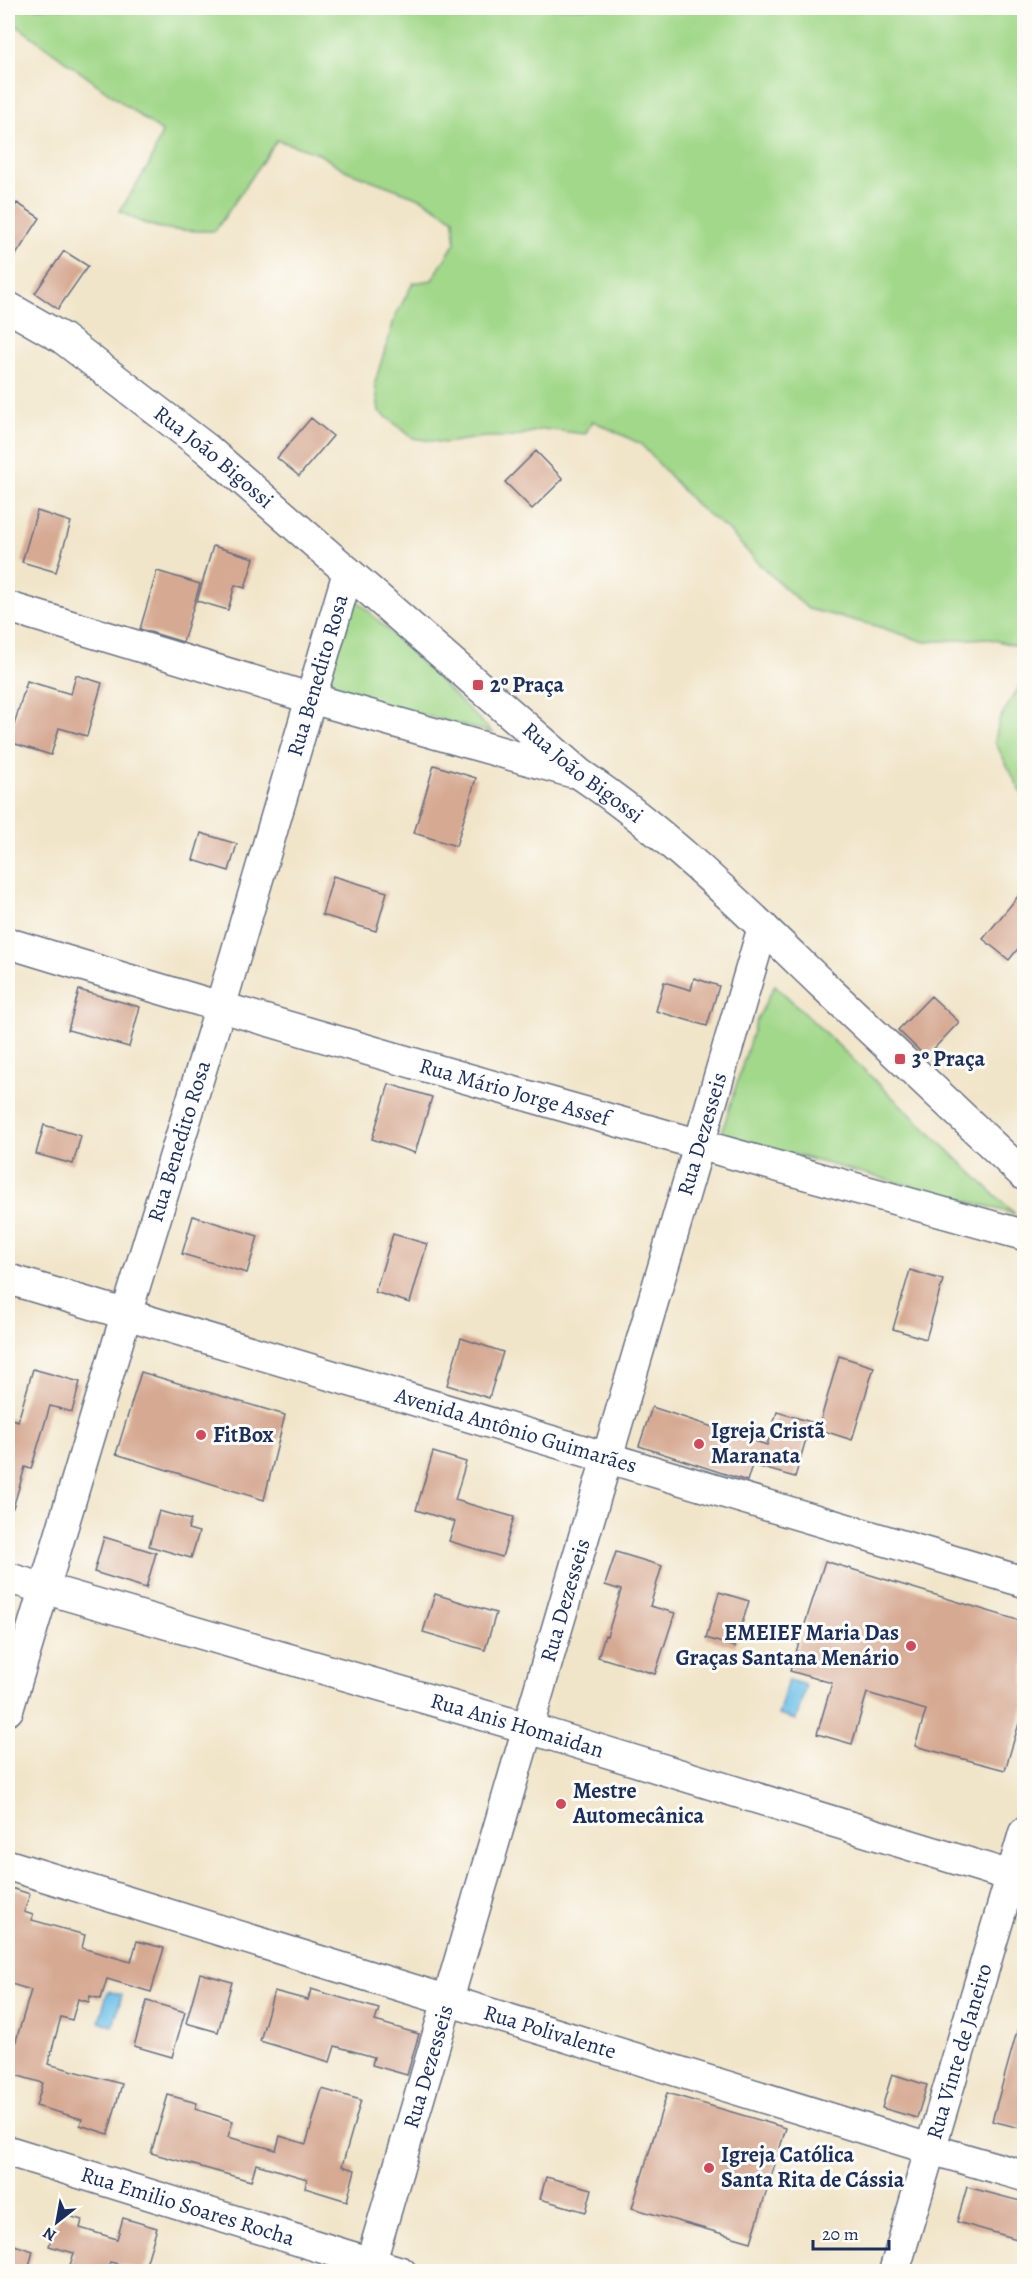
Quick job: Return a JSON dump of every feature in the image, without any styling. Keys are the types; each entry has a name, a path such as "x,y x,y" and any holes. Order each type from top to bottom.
{"street":[{"name":"Rua João Bigossi","path":"8,307 62,338 198,442 580,774 622,803 763,927 1024,1175"},
{"name":"Rua Benedito Rosa","path":"8,1710 220,1008 348,572"},
{"path":"8,607 310,698 580,774"},
{"name":"Rua Dezesseis","path":"370,2267 763,927"},
{"name":"Rua Mário Jorge Assef","path":"8,943 220,1008 1024,1235"},
{"name":"Avenida Antônio Guimarães","path":"8,1279 1024,1582"},
{"name":"Rua Anis Homaidan","path":"8,1578 528,1728 1018,1878"},
{"name":"Rua Vinte de Janeiro","path":"894,2271 930,2149 1018,1878 1024,1833"},
{"name":"Rua Polivalente","path":"8,1865 1024,2176"},
{"name":"Rua Emilio Soares Rocha","path":"8,2151 370,2267 401,2271"}],"green space":[{"path":"8,8 1024,8 1024,648 986,638 925,642 873,625 808,609 760,565 728,530 696,505 641,444 593,421 585,434 543,429 514,437 484,437 445,443 413,438 379,411 375,382 395,317 413,283 432,280 455,243 454,219 422,199 347,171 319,154 277,140 215,231 166,229 132,218 120,211 150,163 162,132 8,19"},
{"path":"355,598 493,733 324,690"},
{"path":"1024,669 1024,798 995,742 999,720 1023,681"},
{"path":"775,985 1015,1214 721,1135 756,1021"}],"water":[{"path":"788,1680 806,1685 796,1720 778,1715"},
{"path":"108,1991 122,1995 113,2026 99,2021"}],"building":[{"path":"17,203 40,218 8,267 8,217"},
{"path":"64,251 88,266 58,309 35,293"},
{"path":"311,418 333,436 299,476 277,458"},
{"path":"536,451 563,479 532,509 505,482"},
{"path":"37,511 71,522 56,572 22,562"},
{"path":"213,546 254,558 245,588 235,585 228,610 197,601"},
{"path":"157,571 200,584 183,642 140,629"},
{"path":"76,675 102,683 87,736 59,728 51,755 9,742 27,681 71,694"},
{"path":"434,765 476,778 456,846 414,833"},
{"path":"201,833 237,844 229,871 193,860"},
{"path":"333,876 387,892 376,931 322,915"},
{"path":"1024,889 1024,941 1009,960 983,939"},
{"path":"694,978 719,986 707,1026 656,1011 664,982 691,990"},
{"path":"79,990 140,1007 129,1047 68,1030"},
{"path":"931,996 959,1022 926,1057 898,1030"},
{"path":"389,1084 432,1097 415,1153 372,1139"},
{"path":"44,1125 81,1136 73,1164 36,1154"},
{"path":"193,1216 258,1236 247,1273 182,1254"},
{"path":"393,1234 427,1244 410,1303 375,1292"},
{"path":"910,1270 943,1280 926,1339 893,1329"},
{"path":"461,1338 503,1352 489,1398 447,1385"},
{"path":"839,1356 874,1367 852,1440 818,1429"},
{"path":"33,1369 80,1382 72,1412 50,1406 31,1469 25,1467 13,1508 8,1507 8,1418 18,1421"},
{"name":"FitBox","path":"141,1372 285,1415 264,1500 116,1454"},
{"name":"Igreja Cristã Maranata","path":"652,1407 767,1445 777,1412 811,1422 795,1477 752,1465 747,1481 639,1446"},
{"path":"433,1452 466,1462 455,1500 514,1517 502,1557 449,1541 455,1522 416,1510"},
{"path":"159,1511 191,1520 188,1529 199,1532 191,1558 149,1546"},
{"path":"104,1537 156,1553 146,1588 94,1572"},
{"path":"616,1552 662,1566 650,1606 675,1613 655,1674 598,1657 621,1590 605,1585"},
{"name":"EMEIEF Maria Das Graças Santana Menário","path":"825,1561 1024,1622 1024,1707 1005,1770 915,1746 926,1710 867,1693 852,1744 817,1734 832,1683 790,1671"},
{"path":"719,1592 749,1601 735,1647 706,1638"},
{"path":"435,1594 496,1613 485,1650 423,1632"},
{"path":"8,1887 30,1894 24,1912 33,1915 32,1920 85,1935 82,1948 131,1962 137,1941 164,1948 151,1992 107,1979 101,1999 90,1996 89,2002 78,1999 72,2020 61,2017 48,2064 122,2084 108,2134 80,2125 82,2119 36,2106 43,2083 8,2073 8,2049 13,2051 31,1990 8,1983"},
{"path":"200,1973 232,1982 218,2032 186,2023"},
{"path":"311,1989 379,2009 375,2021 419,2034 407,2075 372,2065 374,2057 335,2046 330,2062 260,2041 274,1991 308,2000"},
{"path":"147,2001 185,2012 172,2057 134,2046"},
{"path":"1019,2024 1024,2025 1024,2129 992,2121"},
{"path":"892,2074 927,2085 917,2118 882,2108"},
{"path":"322,2089 361,2100 342,2166 355,2170 347,2201 305,2188 307,2179 256,2164 251,2181 151,2153 168,2095 197,2103 195,2109 233,2121 228,2137 276,2150 280,2136 306,2144"},
{"name":"Igreja Católica Santa Rita de Cássia","path":"667,2093 786,2128 751,2242 632,2208"},
{"path":"546,2177 592,2189 586,2212 540,2199"},
{"path":"967,2187 1024,2202 1024,2241 957,2222"},
{"path":"59,2213 82,2220 80,2228 117,2239 123,2218 157,2228 144,2271 110,2262 107,2271 68,2271 74,2253 49,2246"},
{"path":"8,2243 33,2251 28,2271 8,2271"}],"place":[{"name":"2º Praça","path":"478,685"},
{"name":"3º Praça","path":"900,1059"},
{"name":"FitBox","path":"201,1435"},
{"name":"Igreja Cristã Maranata","path":"699,1444"},
{"name":"EMEIEF Maria Das Graças Santana Menário","path":"911,1646"},
{"name":"Mestre Automecânica","path":"561,1804"},
{"name":"Igreja Católica Santa Rita de Cássia","path":"709,2168"}]}
